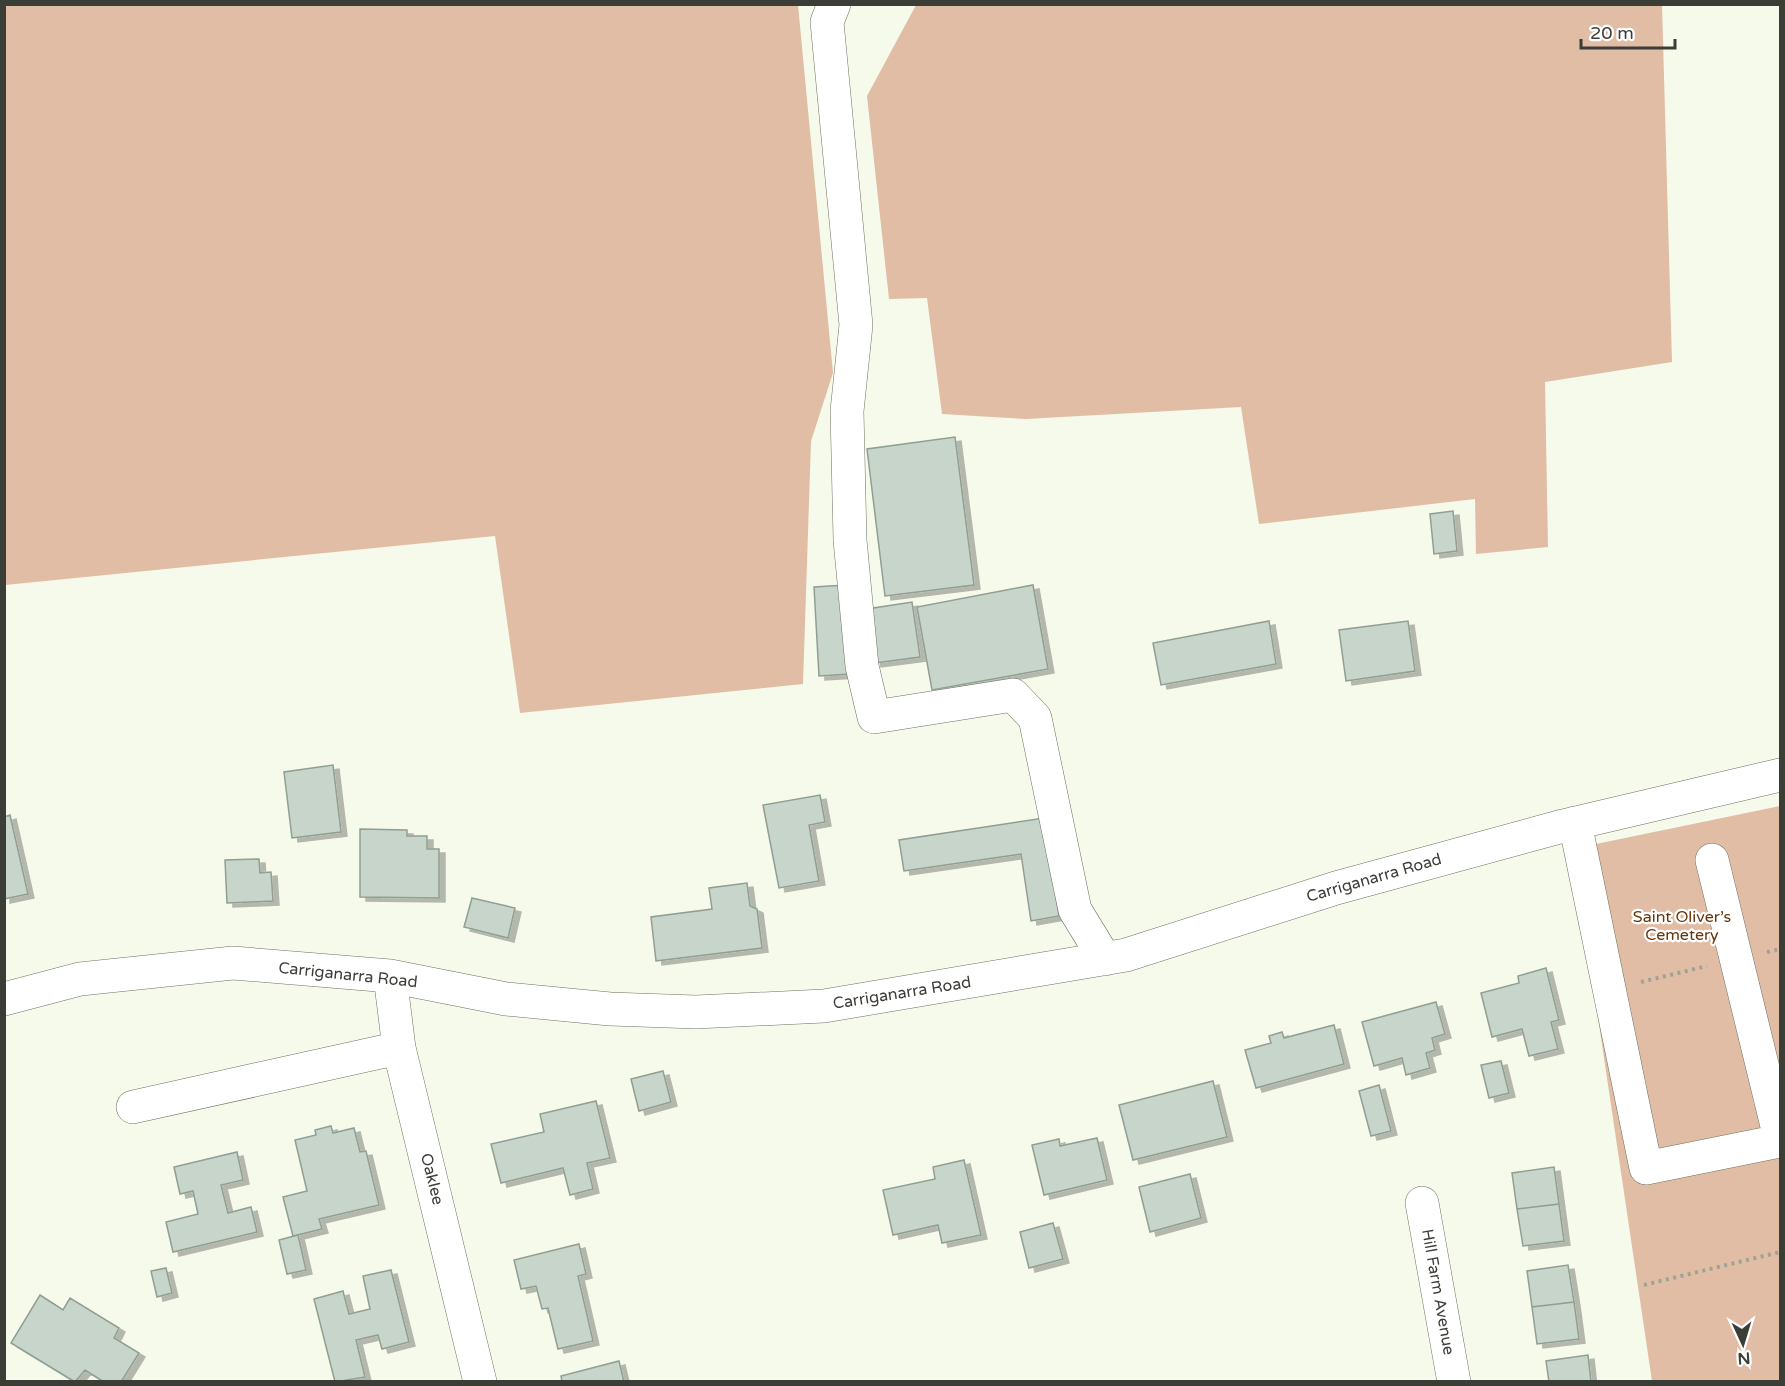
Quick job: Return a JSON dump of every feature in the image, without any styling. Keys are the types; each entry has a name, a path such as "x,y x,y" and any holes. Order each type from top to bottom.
{"street":[{"path":"834,4 827,22 856,325 848,411 850,540 862,666 874,717 1013,695 1035,718 1075,910 1105,959"},
{"name":"Carriganarra Road","path":"4,999 80,979 233,963 390,976 506,999 610,1009 696,1012 824,1006 1125,955 1336,888 1575,823 1780,775"},
{"path":"1575,823 1646,1168 1780,1139 1712,860"},
{"name":"Oaklee","path":"390,976 399,1048 480,1382"},
{"path":"133,1107 399,1048"},
{"name":"Hill Farm Avenue","path":"1422,1203 1454,1382"}],"path":[{"path":"1609,990 1780,949"},
{"path":"1644,1285 1780,1252"}],"green space":[{"path":"5,4 798,5 833,373 811,441 803,684 520,713 495,536 5,585"},
{"path":"916,5 1662,5 1672,362 1545,382 1548,547 1476,554 1475,499 1259,524 1241,407 1026,419 942,414 927,298 889,299 867,96"},
{"name":"Saint Oliver’s Cemetery","path":"1780,806 1780,1381 1652,1381 1592,977 1567,850"}],"building":[{"path":"955,437 974,585 885,596 867,449"},
{"path":"1453,511 1457,551 1434,554 1430,514"},
{"path":"845,585 850,674 819,676 814,587"},
{"path":"1033,585 1048,669 932,690 917,607"},
{"path":"912,602 920,657 875,663 867,609"},
{"path":"1269,621 1276,664 1161,685 1153,643"},
{"path":"1408,621 1415,671 1346,681 1339,630"},
{"path":"333,765 341,832 292,838 284,772"},
{"path":"820,795 825,822 809,825 819,881 779,888 763,805"},
{"path":"10,815 28,894 4,899 4,817"},
{"path":"1044,818 1059,916 1031,921 1021,854 904,871 899,840"},
{"path":"360,829 407,830 407,836 427,836 427,849 439,849 439,898 360,897"},
{"path":"259,859 260,873 271,872 273,901 227,903 225,860"},
{"path":"747,883 750,906 757,909 762,948 656,961 651,917 712,909 709,888"},
{"path":"472,898 515,908 508,938 464,927"},
{"path":"1546,968 1559,1020 1551,1022 1558,1049 1529,1056 1522,1029 1492,1037 1481,993 1519,983 1518,976"},
{"path":"1436,1002 1445,1034 1432,1038 1435,1050 1426,1053 1430,1068 1406,1075 1402,1058 1374,1066 1362,1022"},
{"path":"1334,1025 1344,1064 1256,1088 1245,1050 1271,1043 1269,1036 1282,1032 1284,1038"},
{"path":"1501,1061 1509,1093 1489,1098 1481,1065"},
{"path":"663,1071 671,1102 639,1111 631,1079"},
{"path":"1213,1081 1227,1137 1133,1160 1119,1105"},
{"path":"1379,1085 1391,1131 1371,1136 1359,1091"},
{"path":"596,1101 610,1158 587,1163 593,1189 570,1195 563,1168 501,1183 491,1144 544,1132 540,1114"},
{"path":"331,1126 333,1133 354,1128 360,1152 366,1151 379,1205 319,1219 322,1229 293,1236 283,1197 307,1191 295,1140 316,1135 315,1130"},
{"path":"1097,1138 1107,1180 1044,1195 1032,1145 1059,1139 1060,1146"},
{"path":"237,1152 243,1180 221,1185 228,1213 251,1207 257,1232 173,1252 166,1222 198,1214 193,1191 180,1194 174,1167"},
{"path":"964,1160 981,1235 942,1243 938,1225 893,1235 883,1190 935,1179 933,1167"},
{"path":"1554,1167 1559,1204 1517,1209 1512,1173"},
{"path":"1190,1174 1201,1218 1150,1232 1139,1187"},
{"path":"1559,1204 1564,1241 1523,1246 1517,1209"},
{"path":"1053,1223 1063,1259 1029,1268 1020,1232"},
{"path":"298,1235 306,1270 287,1274 279,1240"},
{"path":"579,1244 586,1274 578,1276 593,1341 558,1349 548,1308 542,1309 536,1286 521,1289 514,1260"},
{"path":"1568,1265 1574,1302 1532,1307 1527,1271"},
{"path":"166,1268 172,1293 157,1297 151,1271"},
{"path":"391,1270 409,1342 382,1349 378,1335 356,1340 365,1377 335,1382 314,1299 343,1291 349,1314 370,1309 363,1276"},
{"path":"40,1295 63,1310 70,1298 119,1328 114,1338 139,1353 121,1382 104,1382 85,1370 75,1382 11,1343"},
{"path":"1574,1302 1579,1339 1537,1344 1532,1307"},
{"path":"1588,1355 1591,1382 1549,1382 1546,1361"},
{"path":"619,1361 624,1382 562,1382 561,1376"}]}
